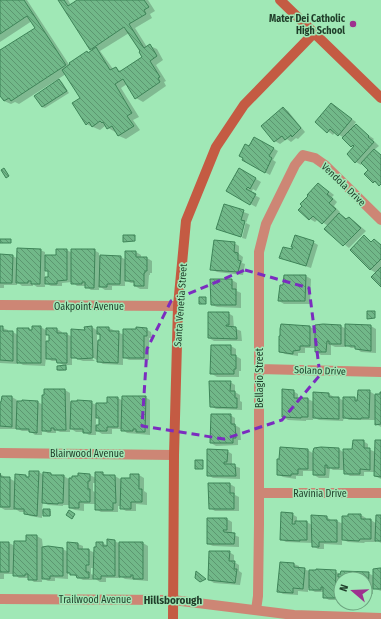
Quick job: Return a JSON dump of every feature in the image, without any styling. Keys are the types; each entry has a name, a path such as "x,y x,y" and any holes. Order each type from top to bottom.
{"street":[{"path":"280,0 381,98"},
{"name":"Santa Venetia Street","path":"173,619 174,455 178,306 186,221 216,147 244,105 314,33"},
{"name":"Vendola Drive","path":"303,155 315,158 325,165 381,220"},
{"name":"Bellagio Street","path":"256,610 258,596 259,493 259,252 266,224 295,165 303,155"},
{"name":"Oakpoint Avenue","path":"0,305 178,306"},
{"name":"Solano Drive","path":"259,369 381,372"},
{"name":"Blairwood Avenue","path":"0,453 174,455"},
{"name":"Ravinia Drive","path":"259,493 381,493"},
{"name":"Trailwood Avenue","path":"0,599 173,600 294,615 381,618"}],"highlighted area":[{"path":"245,270 309,288 320,375 282,420 224,439 142,426 147,349 171,301"}],"building":[{"path":"0,0 24,0 66,65 11,101 9,98 4,101 0,96 0,50 35,28 27,16 0,34"},
{"path":"58,0 64,0 68,6 77,0 144,0 149,7 144,10 146,14 129,24 144,48 150,44 157,56 150,61 160,77 158,78 160,82 135,99 123,79 115,84 132,113 127,116 134,126 118,136 112,126 107,129 103,122 102,123 100,121 92,127 89,122 86,125 72,103 80,98 62,70 70,64 69,63 96,47 110,70 116,67 119,72 142,57 139,52 140,51 124,27 90,50"},
{"path":"59,79 67,91 42,107 34,96"},
{"path":"331,103 352,119 338,136 330,129 327,133 315,122"},
{"path":"283,107 301,128 292,137 291,135 285,140 282,136 274,142 261,126"},
{"path":"356,124 374,142 355,163 347,154 354,146 353,145 351,147 342,138"},
{"path":"254,137 274,148 269,156 272,158 265,173 242,160 243,158 239,156 245,144 249,146"},
{"path":"374,149 381,155 381,184 379,186 375,181 373,183 364,174 368,170 361,163"},
{"path":"4,168 9,176 6,178 1,170"},
{"path":"239,168 256,178 250,189 248,187 246,189 256,194 250,205 226,191"},
{"path":"318,183 329,192 327,194 333,199 329,203 336,209 322,224 313,216 309,220 298,210 302,206 300,204"},
{"path":"224,204 244,210 241,220 245,221 241,237 216,229"},
{"path":"339,213 346,219 349,217 361,228 343,246 324,229"},
{"path":"123,235 135,235 135,241 123,242"},
{"path":"295,235 314,241 306,266 279,258 283,247 292,249 293,247 291,247"},
{"path":"364,235 371,242 374,239 381,245 381,259 370,270 350,250"},
{"path":"0,239 11,239 11,243 0,243"},
{"path":"214,240 235,242 234,252 238,253 238,260 241,261 238,272 210,270"},
{"path":"17,248 41,249 40,284 31,284 31,281 28,281 28,283 16,283"},
{"path":"56,249 67,249 67,280 57,281 57,284 45,284 45,277 48,277 48,271 45,271 45,255 56,255"},
{"path":"71,249 95,249 94,288 85,288 85,282 82,282 82,284 71,284"},
{"path":"125,251 136,251 136,257 147,257 147,271 144,273 144,286 134,286 134,281 125,281"},
{"path":"0,254 13,255 12,283 0,283"},
{"path":"100,255 121,256 120,284 107,284 107,287 99,287"},
{"path":"381,267 381,287 371,277"},
{"path":"284,275 306,275 305,301 278,301 280,285 283,285"},
{"path":"210,279 232,279 232,289 236,289 236,305 211,305"},
{"path":"199,297 206,297 206,304 199,304"},
{"path":"367,311 375,311 375,318 367,319"},
{"path":"208,312 229,312 229,325 226,326 236,327 237,339 208,338"},
{"path":"281,324 310,326 310,346 300,346 300,350 293,351 293,354 279,352"},
{"path":"345,324 371,325 371,351 355,349 355,346 345,346"},
{"path":"315,325 341,325 341,344 329,344 329,341 327,341 326,352 315,352"},
{"path":"0,326 3,326 3,331 13,331 13,361 0,360"},
{"path":"32,326 41,326 41,363 17,363 17,328 29,328 29,330 32,330"},
{"path":"92,326 93,358 71,358 71,329 85,330 84,327"},
{"path":"97,327 109,327 109,331 119,331 118,363 97,362 98,340 100,340 100,334 97,334"},
{"path":"136,327 147,328 147,336 144,336 144,358 123,358 123,329 136,329"},
{"path":"46,328 57,328 57,333 67,333 67,363 57,363 56,359 46,359 46,341 49,341 49,335 46,335"},
{"path":"211,345 231,345 231,355 236,355 236,369 234,369 234,374 210,374"},
{"path":"66,365 66,370 57,370 57,366"},
{"path":"209,381 231,381 230,391 235,391 237,408 210,407"},
{"path":"44,389 65,389 66,430 54,430 54,428 51,428 51,431 42,431 42,395 44,395"},
{"path":"282,389 294,390 294,398 308,398 308,417 282,417"},
{"path":"358,390 370,390 369,418 343,418 343,397 355,397 355,401 357,401"},
{"path":"313,392 329,393 329,397 339,397 339,419 313,418"},
{"path":"380,392 381,424 375,425 375,394 380,394"},
{"path":"2,396 12,396 12,427 0,426 0,402"},
{"path":"122,396 146,396 145,432 136,432 136,429 133,429 133,431 121,431"},
{"path":"107,397 118,397 118,427 107,427 107,431 96,431 96,425 99,425 99,418 96,418 96,403 107,403"},
{"path":"17,401 38,401 37,433 29,432 29,429 16,429"},
{"path":"71,401 92,401 91,433 83,433 83,429 70,429"},
{"path":"211,414 231,414 231,424 235,424 236,438 233,438 233,443 210,443"},
{"path":"353,440 364,440 364,448 370,448 370,470 360,469 360,474 344,474 343,449 352,449"},
{"path":"375,440 381,440 381,477 374,476"},
{"path":"280,447 308,449 308,469 298,469 298,474 291,474 291,476 277,475 277,459 279,459"},
{"path":"314,448 339,448 339,468 327,468 327,465 325,465 325,475 313,475 313,451"},
{"path":"207,449 228,450 227,462 224,462 224,464 235,464 236,476 207,476"},
{"path":"195,460 203,460 203,469 195,469"},
{"path":"29,471 39,471 37,516 24,514 24,509 14,509 15,474 26,475 26,477 29,477"},
{"path":"43,472 51,473 51,475 64,475 63,503 42,503"},
{"path":"95,472 103,472 103,475 115,475 116,503 113,503 113,510 95,510"},
{"path":"0,473 1,477 10,477 10,507 0,507"},
{"path":"78,473 90,474 88,489 90,489 90,502 79,502 79,508 69,508 69,478 72,478 72,476 78,476"},
{"path":"130,474 139,474 139,489 142,489 142,502 131,502 131,509 120,509 121,478 130,478"},
{"path":"208,483 230,483 230,493 234,493 234,509 209,509"},
{"path":"43,509 50,509 50,516 43,516"},
{"path":"69,510 75,514 72,519 66,515"},
{"path":"281,512 293,513 292,524 295,524 295,521 307,521 307,540 280,540"},
{"path":"348,514 361,514 361,519 371,519 371,539 360,539 359,541 342,540 342,516 348,516"},
{"path":"311,515 327,516 327,520 337,520 337,542 319,542 319,547 312,547"},
{"path":"376,515 381,515 381,541 375,541"},
{"path":"207,518 227,518 227,530 223,530 224,532 235,533 234,544 207,544"},
{"path":"26,535 37,535 37,580 28,580 28,574 25,574 25,576 13,576 14,541 26,541"},
{"path":"107,539 115,540 115,576 101,576 101,579 93,579 94,547 96,547 96,542 103,542 103,546 107,546"},
{"path":"0,542 9,542 9,572 0,572"},
{"path":"67,542 78,543 78,549 89,549 89,565 86,565 86,572 89,572 89,578 77,578 76,575 70,575 70,573 67,573"},
{"path":"119,542 143,542 143,579 133,579 133,575 131,575 131,577 119,577"},
{"path":"48,546 63,548 63,576 50,576 50,579 42,579 42,547"},
{"path":"209,551 230,551 229,561 235,561 234,569 237,569 235,583 208,580"},
{"path":"280,562 294,563 294,567 305,568 303,589 293,588 293,593 277,592"},
{"path":"381,568 381,589 373,589 373,569"},
{"path":"309,570 336,570 333,571 333,598 323,598 323,587 321,587 321,590 309,590"},
{"path":"196,571 206,579 200,582 195,578"}],"place":[{"name":"Mater Dei Catholic High School","path":"353,24"}],"district":[{"name":"Hillsborough","path":"173,600"}]}
